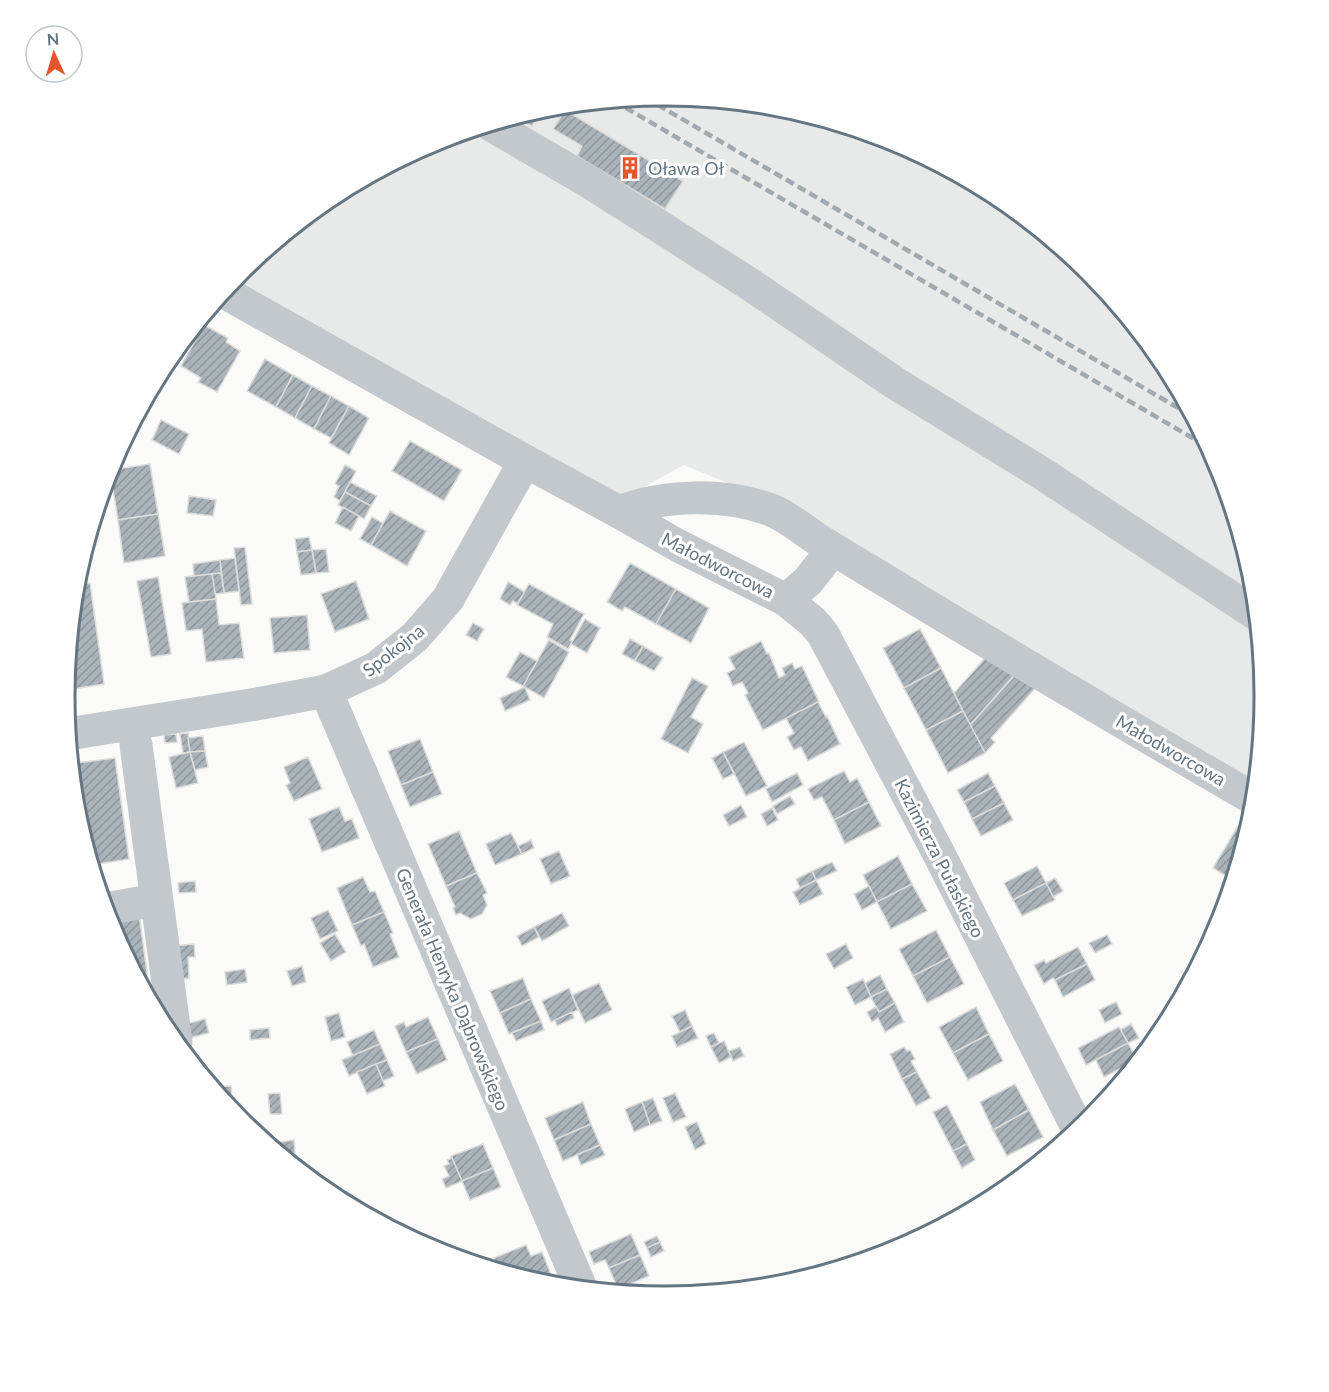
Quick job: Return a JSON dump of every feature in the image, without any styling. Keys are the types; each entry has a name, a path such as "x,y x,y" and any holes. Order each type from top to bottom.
{"street":[{"path":"500,130 586,180 751,285 896,383 1043,474 1247,608"},
{"name":"Małodworcowa","path":"231,296 677,545 786,600 808,580 833,549 1246,794"},
{"name":"Spokojna","path":"76,734 140,733 257,704 326,691 376,668 415,637 448,599 525,461"},
{"path":"619,512 654,502 686,498 721,498 774,511 833,549"},
{"name":"Kazimierza Pułaskiego","path":"786,600 813,622 823,634 940,856 1073,1120"},
{"name":"Generała Henryka Dąbrowskiego","path":"326,691 577,1278"},
{"path":"140,733 151,763 149,772 141,781 173,1023"},
{"path":"114,907 156,900"}],"shaded area":[{"path":"664,106 741,112 780,118 854,138 925,167 959,185 1023,228 1081,279 1108,307 1155,368 1193,435 1209,470 1234,543 1249,619 1254,696 1253,735 1247,783 786,507 684,465 620,500 243,284 306,228 370,185 439,151 475,138 549,118 626,108"}],"building":[{"name":"Oława Oł","path":"572,114 683,181 665,209 577,156 582,146 553,129 561,116"},
{"path":"206,326 228,338 226,342 240,351 217,392 198,382 201,378 181,366"},
{"path":"265,359 293,375 276,407 247,391"},
{"path":"293,375 312,386 295,418 276,407"},
{"path":"312,386 331,396 314,429 295,418"},
{"path":"331,396 349,406 331,438 314,429"},
{"path":"349,406 369,418 349,455 329,443"},
{"path":"161,420 189,434 179,454 152,440"},
{"path":"410,441 462,470 444,501 392,471"},
{"path":"150,464 158,514 118,520 113,489 121,468"},
{"path":"345,465 356,471 340,501 334,497 339,486 335,484"},
{"path":"350,482 377,496 371,506 345,492"},
{"path":"345,492 371,506 364,519 338,505"},
{"path":"189,496 216,500 213,516 187,513"},
{"path":"343,507 359,516 351,531 335,523"},
{"path":"390,511 426,531 407,566 371,545"},
{"path":"158,514 165,556 124,563 118,520"},
{"path":"372,517 383,523 371,545 360,539"},
{"path":"309,537 312,550 297,552 295,539"},
{"path":"245,547 252,604 241,605 234,548"},
{"path":"326,549 329,572 316,573 312,550"},
{"path":"312,550 316,573 301,575 297,552"},
{"path":"235,558 239,591 224,593 220,560"},
{"path":"220,560 221,573 194,576 193,564"},
{"path":"630,563 676,589 656,624 625,607 622,611 607,602"},
{"path":"221,573 224,593 215,594 212,574"},
{"path":"212,574 216,599 189,602 185,577"},
{"path":"158,577 171,654 151,657 137,581"},
{"path":"356,581 369,619 335,632 321,594"},
{"path":"508,582 525,592 518,604 513,601 510,605 500,599"},
{"path":"90,583 104,684 75,689 76,657 86,584"},
{"path":"529,584 584,614 570,640 573,641 568,649 547,637 553,624 517,605"},
{"path":"676,589 709,608 691,643 656,624"},
{"path":"216,599 219,625 239,623 244,658 206,662 202,629 186,631 182,603"},
{"path":"307,615 310,650 274,653 270,618"},
{"path":"585,619 600,628 587,653 571,644"},
{"path":"473,623 484,629 477,641 466,635"},
{"path":"920,629 941,668 904,688 883,648"},
{"path":"630,639 643,646 635,661 622,654"},
{"path":"549,640 569,652 544,698 523,686"},
{"path":"761,641 767,654 769,653 779,678 785,675 782,668 792,663 795,669 802,666 819,702 763,730 745,695 748,693 742,682 733,686 727,673 735,669 729,657"},
{"path":"643,646 663,658 654,671 635,661"},
{"path":"520,652 537,661 523,686 506,677"},
{"path":"987,656 1016,673 970,725 954,693"},
{"path":"941,668 963,711 926,730 904,688"},
{"path":"1017,673 1038,685 991,738 995,742 985,753 970,725"},
{"path":"692,678 708,686 691,717 703,724 688,753 661,739"},
{"path":"525,687 530,700 505,711 500,698"},
{"path":"818,702 840,744 808,761 801,747 794,750 787,737 794,733 786,718"},
{"path":"963,711 985,753 948,773 926,730"},
{"path":"188,733 190,752 183,753 180,734"},
{"path":"176,734 177,742 165,743 164,735"},
{"path":"203,736 205,751 190,752 188,738"},
{"path":"420,739 433,772 401,785 388,751"},
{"path":"744,742 767,786 746,796 723,752"},
{"path":"205,751 208,767 195,770 190,752"},
{"path":"190,752 198,783 176,788 169,757"},
{"path":"723,752 734,774 723,779 712,758"},
{"path":"308,757 322,789 294,801 286,785 290,783 284,767"},
{"path":"115,758 129,859 100,864 86,811 79,763"},
{"path":"844,771 850,782 857,778 869,802 834,820 822,797 814,800 808,789"},
{"path":"433,772 442,794 410,807 401,785"},
{"path":"797,773 803,785 772,802 766,789"},
{"path":"988,773 995,786 964,802 957,790"},
{"path":"995,786 1004,803 972,819 964,802"},
{"path":"790,796 795,804 777,814 773,806"},
{"path":"869,802 881,826 845,844 834,820"},
{"path":"1004,803 1013,820 981,836 972,819"},
{"path":"741,805 747,817 729,826 723,815"},
{"path":"339,807 345,821 352,819 359,838 322,852 309,819"},
{"path":"772,808 778,820 767,826 761,814"},
{"path":"1238,826 1239,827 1226,876 1213,868"},
{"path":"459,831 477,873 446,886 428,844"},
{"path":"511,833 522,854 495,865 486,844"},
{"path":"531,840 534,848 522,854 518,846"},
{"path":"559,851 570,876 551,884 540,859"},
{"path":"898,856 912,884 877,902 863,875"},
{"path":"832,862 837,871 816,880 812,871"},
{"path":"1037,866 1046,883 1013,900 1004,883"},
{"path":"812,871 816,880 800,888 796,879"},
{"path":"477,873 487,893 483,895 487,905 482,914 471,919 460,913 456,915 446,886"},
{"path":"363,877 370,892 375,891 384,912 352,925 337,888"},
{"path":"1055,878 1063,891 1053,897 1046,883"},
{"path":"816,880 823,894 800,905 793,892"},
{"path":"195,881 196,892 179,893 178,883"},
{"path":"1046,883 1055,900 1022,916 1013,900"},
{"path":"912,884 927,911 891,929 877,902"},
{"path":"869,886 877,902 862,910 854,894"},
{"path":"328,910 338,931 320,939 311,918"},
{"path":"384,912 393,933 390,934 399,957 373,967 364,944 361,946 352,925"},
{"path":"562,913 569,926 542,941 534,927"},
{"path":"139,914 148,980 136,957 118,917"},
{"path":"534,927 539,937 522,946 517,936"},
{"path":"936,930 950,957 913,976 899,949"},
{"path":"335,934 346,952 331,961 320,943"},
{"path":"1107,935 1112,944 1095,953 1089,943"},
{"path":"194,944 195,957 188,957 189,978 178,979 174,946"},
{"path":"846,944 853,958 834,969 826,954"},
{"path":"1078,947 1087,964 1044,984 1034,965 1044,960 1046,963"},
{"path":"950,957 964,984 927,1003 913,976"},
{"path":"1087,964 1095,980 1063,997 1055,980"},
{"path":"302,966 306,982 292,986 287,971"},
{"path":"245,969 247,982 227,985 225,972"},
{"path":"880,975 887,989 871,997 865,983"},
{"path":"523,978 531,999 500,1013 490,991"},
{"path":"863,979 871,997 855,1005 846,987"},
{"path":"599,983 612,1010 585,1023 572,995"},
{"path":"569,988 578,1010 551,1022 542,1001"},
{"path":"887,989 895,1003 879,1012 871,997"},
{"path":"531,999 541,1021 509,1034 500,1013"},
{"path":"1116,1002 1122,1014 1105,1023 1099,1010"},
{"path":"895,1003 904,1022 885,1032 878,1018 872,1022 867,1012 876,1007 879,1012"},
{"path":"976,1007 989,1034 953,1053 939,1027"},
{"path":"685,1010 692,1026 680,1032 672,1016"},
{"path":"572,1012 574,1018 557,1026 555,1020"},
{"path":"339,1013 345,1037 331,1041 325,1017"},
{"path":"428,1017 438,1039 406,1052 395,1026 404,1022 406,1027"},
{"path":"205,1019 209,1033 189,1038 186,1024"},
{"path":"541,1021 544,1030 516,1041 512,1033"},
{"path":"1131,1024 1139,1038 1128,1043 1120,1030"},
{"path":"692,1026 698,1038 677,1047 672,1036"},
{"path":"1119,1027 1128,1043 1086,1065 1078,1048"},
{"path":"269,1028 270,1038 250,1040 250,1030"},
{"path":"374,1030 380,1044 353,1056 347,1042"},
{"path":"714,1033 719,1043 711,1047 706,1036"},
{"path":"989,1034 1003,1061 968,1080 953,1053"},
{"path":"438,1039 447,1060 417,1074 406,1052"},
{"path":"724,1041 731,1057 719,1063 711,1047"},
{"path":"1128,1043 1133,1053 1122,1068 1104,1077 1096,1060"},
{"path":"380,1044 387,1060 349,1076 342,1060"},
{"path":"740,1047 744,1056 733,1061 729,1051"},
{"path":"904,1047 907,1051 910,1050 915,1059 911,1061 917,1072 902,1079 890,1054"},
{"path":"387,1060 394,1076 383,1081 376,1064"},
{"path":"376,1064 385,1086 367,1094 357,1072"},
{"path":"917,1072 931,1098 916,1106 902,1079"},
{"path":"1015,1084 1029,1110 993,1130 980,1102"},
{"path":"222,1086 231,1086 232,1096"},
{"path":"280,1093 282,1114 270,1114 268,1094"},
{"path":"675,1093 686,1117 673,1122 663,1098"},
{"path":"653,1098 662,1121 650,1125 642,1102"},
{"path":"583,1102 591,1124 554,1140 545,1118"},
{"path":"642,1102 650,1125 634,1132 625,1109"},
{"path":"947,1105 967,1144 953,1151 933,1112"},
{"path":"1029,1110 1043,1137 1007,1156 993,1130"},
{"path":"697,1122 706,1144 695,1150 685,1127"},
{"path":"591,1124 600,1145 563,1161 554,1140"},
{"path":"294,1140 295,1153 293,1153 281,1142"},
{"path":"483,1144 493,1168 462,1181 451,1156"},
{"path":"967,1144 975,1160 962,1168 953,1151"},
{"path":"600,1145 605,1155 581,1165 577,1155"},
{"path":"452,1158 462,1181 446,1188 442,1179 449,1176 444,1166 449,1164 447,1160"},
{"path":"493,1168 501,1187 470,1200 462,1181"},
{"path":"631,1234 640,1255 609,1268 605,1260 594,1264 589,1252"},
{"path":"657,1236 660,1242 647,1248 644,1242"},
{"path":"660,1242 664,1251 651,1257 647,1248"},
{"path":"526,1245 531,1256 542,1252 551,1274 512,1265 494,1258"},
{"path":"640,1255 649,1276 629,1284 615,1283 609,1268"}],"railway":[{"path":"660,106 1179,408"},
{"path":"626,108 1195,439"}],"place":[{"name":"Oława Oł","path":"630,168"}]}
